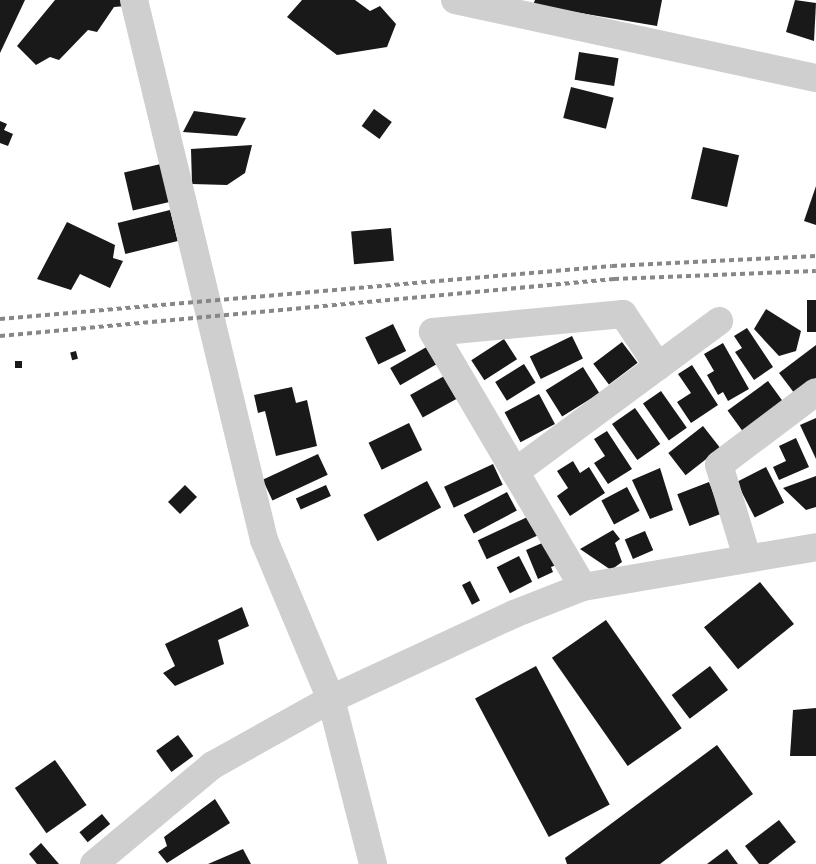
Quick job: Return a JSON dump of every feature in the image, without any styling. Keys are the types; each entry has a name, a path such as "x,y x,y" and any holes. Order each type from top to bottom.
{"street":[{"path":"134,0 264,540 331,699 373,864"},
{"path":"455,0 815,74"},
{"path":"583,586 432,332 623,314 658,366"},
{"path":"515,472 720,321"},
{"path":"747,557 719,465 816,392"},
{"path":"94,864 213,765 331,699 514,614 583,586 747,557 816,547"}],"building":[{"path":"0,0 25,0 0,53"},
{"path":"55,0 125,0 126,6 114,7 97,32 88,30 59,60 50,57 36,65 17,46"},
{"path":"302,0 355,0 370,11 380,6 396,24 387,47 337,55 287,17"},
{"path":"535,0 662,0 657,26 533,5"},
{"path":"795,0 816,3 814,41 786,32"},
{"path":"579,52 619,58 614,86 575,80"},
{"path":"571,87 614,98 606,129 563,118"},
{"path":"374,109 392,122 379,139 362,126"},
{"path":"194,111 246,118 237,136 183,132"},
{"path":"0,121 7,124 4,130 13,134 8,146 0,143"},
{"path":"252,145 245,173 227,185 192,184 191,149"},
{"path":"703,147 739,155 727,207 691,199"},
{"path":"165,163 174,201 133,210 124,172"},
{"path":"816,186 816,225 804,221"},
{"path":"170,210 178,241 125,254 118,223"},
{"path":"67,222 115,245 113,258 123,261 110,288 80,274 71,290 37,279"},
{"path":"391,228 394,261 354,264 351,231"},
{"path":"807,300 816,300 816,332 807,332"},
{"path":"766,309 801,331 796,351 779,356 754,329"},
{"path":"393,324 406,351 378,365 365,338"},
{"path":"747,328 773,367 754,380 735,352 742,348 734,336"},
{"path":"572,336 583,358 541,379 530,357"},
{"path":"504,339 517,359 484,380 471,360"},
{"path":"622,342 638,363 609,384 593,364"},
{"path":"723,343 749,389 728,401 723,392 718,395 707,375 714,371 704,354"},
{"path":"430,345 440,362 400,385 390,368"},
{"path":"816,345 816,378 795,394 779,373"},
{"path":"76,351 78,359 72,360 70,352"},
{"path":"15,361 22,361 22,368 15,368"},
{"path":"524,364 536,383 507,401 495,382"},
{"path":"692,365 718,405 691,423 677,402 691,393 678,374"},
{"path":"583,367 599,393 562,417 546,390"},
{"path":"446,375 459,398 423,418 410,395"},
{"path":"768,381 784,403 743,432 728,410"},
{"path":"292,387 296,403 307,400 317,446 276,456 265,411 258,413 254,395"},
{"path":"661,391 687,428 669,440 643,404"},
{"path":"539,394 555,424 521,442 505,412"},
{"path":"635,408 660,444 637,460 612,424"},
{"path":"816,418 816,459 800,425"},
{"path":"409,423 422,450 382,470 369,443"},
{"path":"703,426 720,448 686,475 668,453"},
{"path":"607,431 632,469 608,484 594,463 605,456 594,439"},
{"path":"796,438 809,467 779,480 773,467 786,461 779,446"},
{"path":"318,454 328,475 272,501 263,480"},
{"path":"573,461 580,473 589,467 605,493 570,516 557,496 568,488 557,471"},
{"path":"493,464 503,485 454,508 444,487"},
{"path":"766,467 784,503 755,518 737,482"},
{"path":"660,468 673,510 650,519 632,480"},
{"path":"816,476 816,507 806,510 783,488"},
{"path":"427,481 441,507 378,541 363,515"},
{"path":"709,482 721,514 689,526 677,494"},
{"path":"185,485 197,497 180,514 168,502"},
{"path":"326,485 331,496 301,509 296,498"},
{"path":"627,487 640,511 614,524 601,501"},
{"path":"507,492 517,511 474,534 464,515"},
{"path":"534,514 543,533 487,559 478,540"},
{"path":"613,530 620,539 615,543 622,562 611,570 580,549"},
{"path":"645,531 653,550 633,559 625,540"},
{"path":"549,540 559,564 551,567 553,572 538,579 526,550"},
{"path":"519,556 532,582 510,593 497,567"},
{"path":"470,581 480,601 472,605 462,585"},
{"path":"760,582 794,624 738,669 704,627"},
{"path":"242,607 249,626 218,640 224,664 175,686 163,673 175,666 165,644"},
{"path":"606,620 682,728 628,766 552,658"},
{"path":"536,666 610,805 549,837 475,698"},
{"path":"710,666 728,690 690,719 672,695"},
{"path":"816,708 816,756 790,756 793,710"},
{"path":"178,735 193,756 171,772 156,751"},
{"path":"717,745 753,794 660,864 567,864 565,858"},
{"path":"55,760 87,805 46,833 15,788"},
{"path":"215,799 230,823 167,863 158,852 167,846 164,837"},
{"path":"102,814 110,824 88,842 79,832"},
{"path":"779,820 796,842 768,864 759,864 745,846"},
{"path":"41,843 59,864 37,864 29,854"},
{"path":"243,849 251,864 208,864"},
{"path":"727,849 738,864 707,864"}],"railway":[{"path":"0,319 612,266 816,256"},
{"path":"0,336 614,279 816,271"}]}
